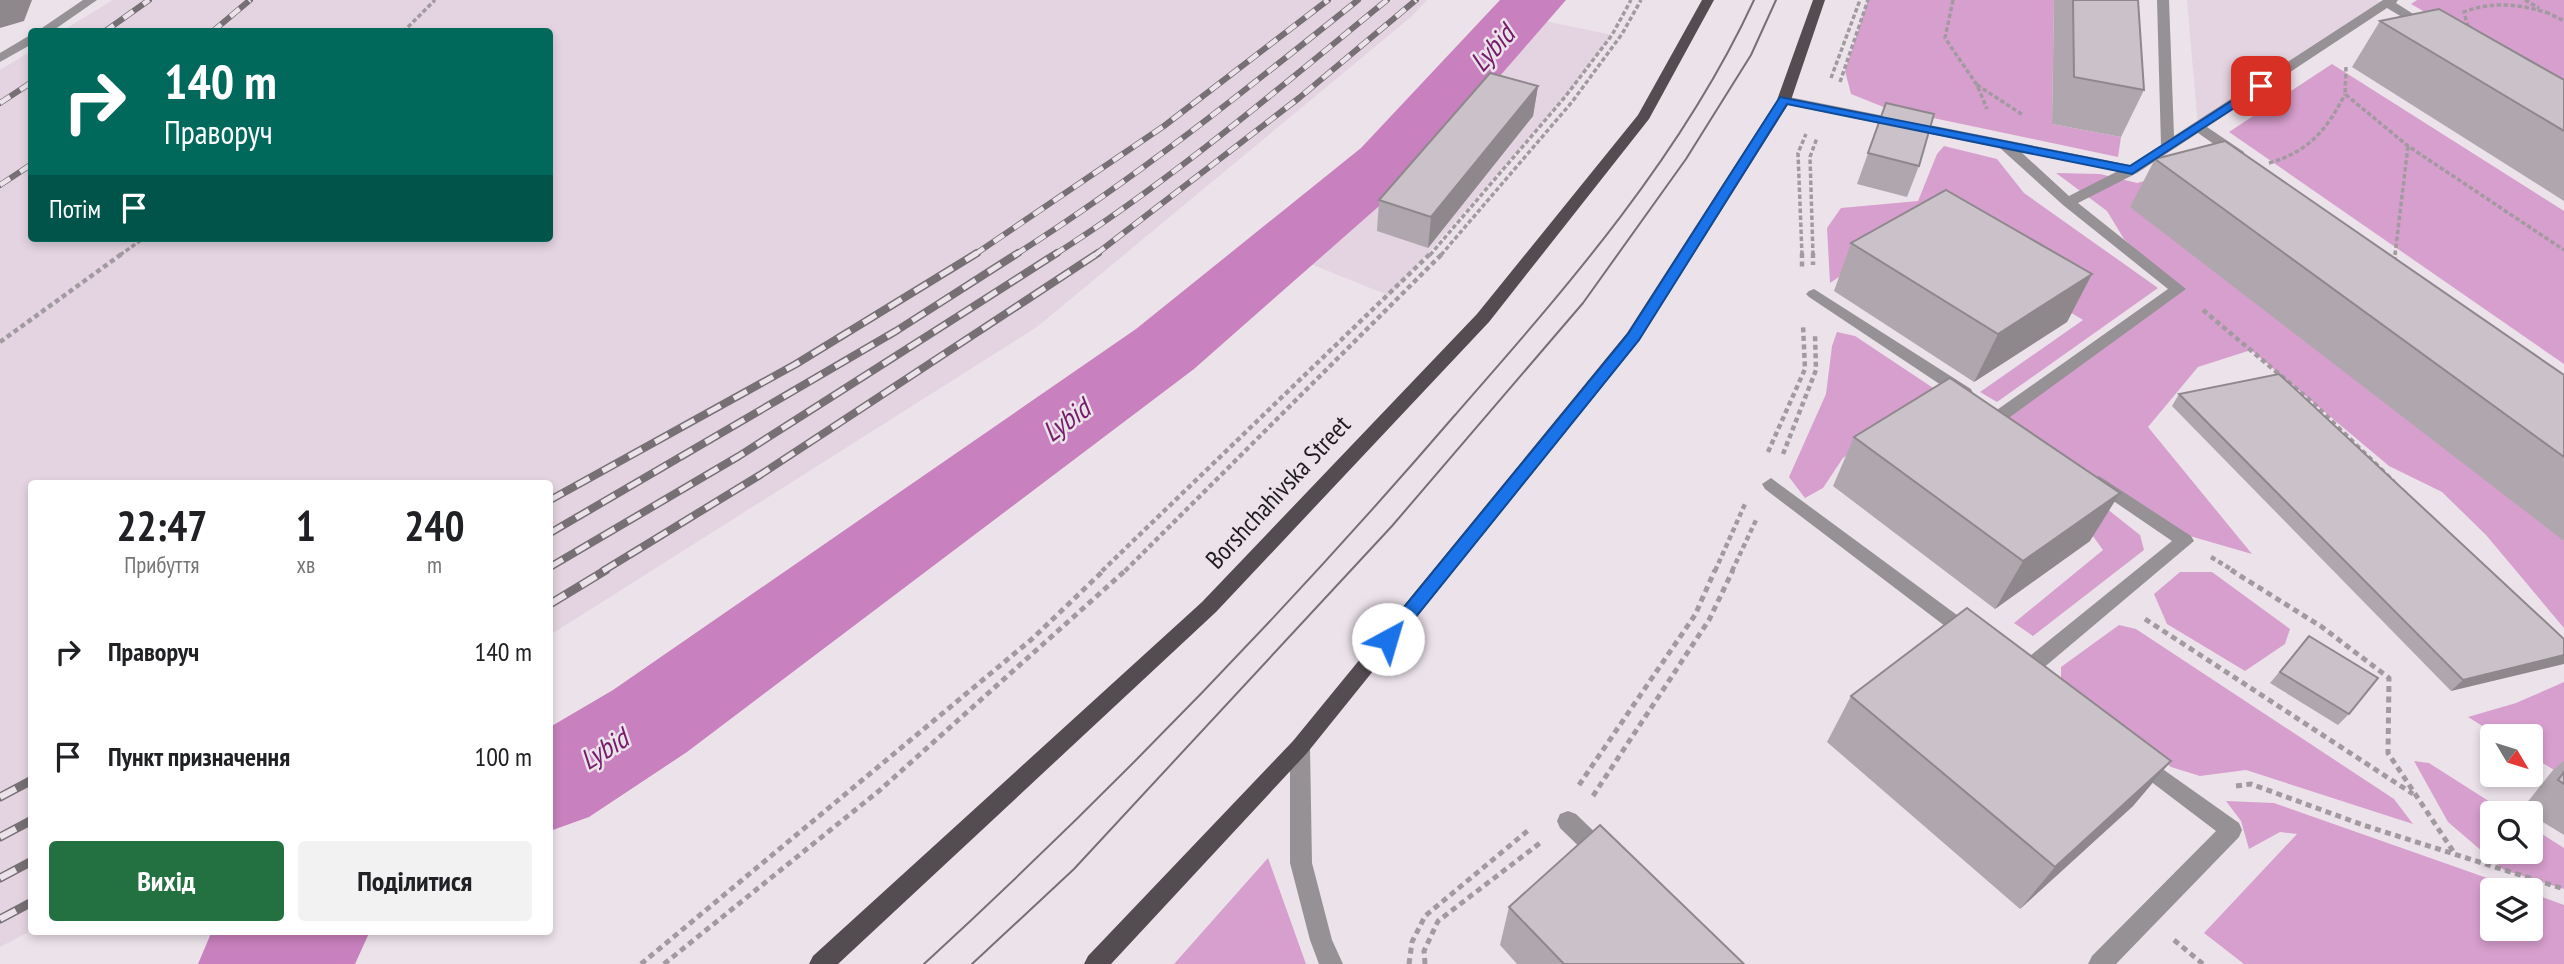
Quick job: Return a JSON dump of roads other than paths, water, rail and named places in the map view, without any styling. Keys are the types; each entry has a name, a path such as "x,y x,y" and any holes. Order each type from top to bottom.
{"main road":[{"name":"Borshchahivska Street","path":"821,964 1209,607 1483,318 1644,116 1708,0"},
{"path":"1096,964 1300,747 1633,337 1784,100 1818,0"}],"street":[{"path":"48,28 91,0"},
{"path":"2162,0 2168,146"},
{"path":"2068,202 2132,170 2390,2 2434,30"},
{"path":"0,58 28,40"},
{"path":"1784,100 2132,170"},
{"path":"2198,127 2255,167"},
{"path":"1814,294 1994,412 2178,289 2068,202 2004,144"},
{"path":"2043,690 2016,670 2114,598 2185,541 2079,469"},
{"path":"1771,484 1989,649"},
{"path":"1300,747 1301,863 1321,940 1331,964"},
{"path":"2100,964 2231,830 2128,752"},
{"path":"1568,821 1617,869"}],"waterway":[{"name":"Lybid","path":"553,781 650,721 1165,349 1386,163 1535,0"},
{"name":"Lybid","path":"258,964 305,935"}],"tram line":[{"path":"924,964 1063,833 1197,697 1328,558 1497,367 1580,269 1657,166 1693,113 1754,0"},
{"path":"972,964 1074,869 1392,526 1583,303 1686,159 1751,55 1776,0"}],"railway":[{"path":"110,28 149,0"},
{"path":"217,28 250,0"},
{"path":"976,253 1164,126 1328,0"},
{"path":"1015,255 1104,196 1232,100 1358,0"},
{"path":"1054,255 1183,165 1387,0"},
{"path":"1095,255 1299,98 1416,0"},
{"path":"0,103 28,85"},
{"path":"0,185 28,167"},
{"path":"553,498 796,364 976,253"},
{"path":"553,531 896,331 1018,253"},
{"path":"553,565 739,456 1057,253"},
{"path":"603,571 760,475 1095,255"},
{"path":"553,602 606,570"},
{"path":"0,797 28,782"},
{"path":"0,837 28,822"},
{"path":"0,878 28,863"},
{"path":"0,919 28,904"}]}
